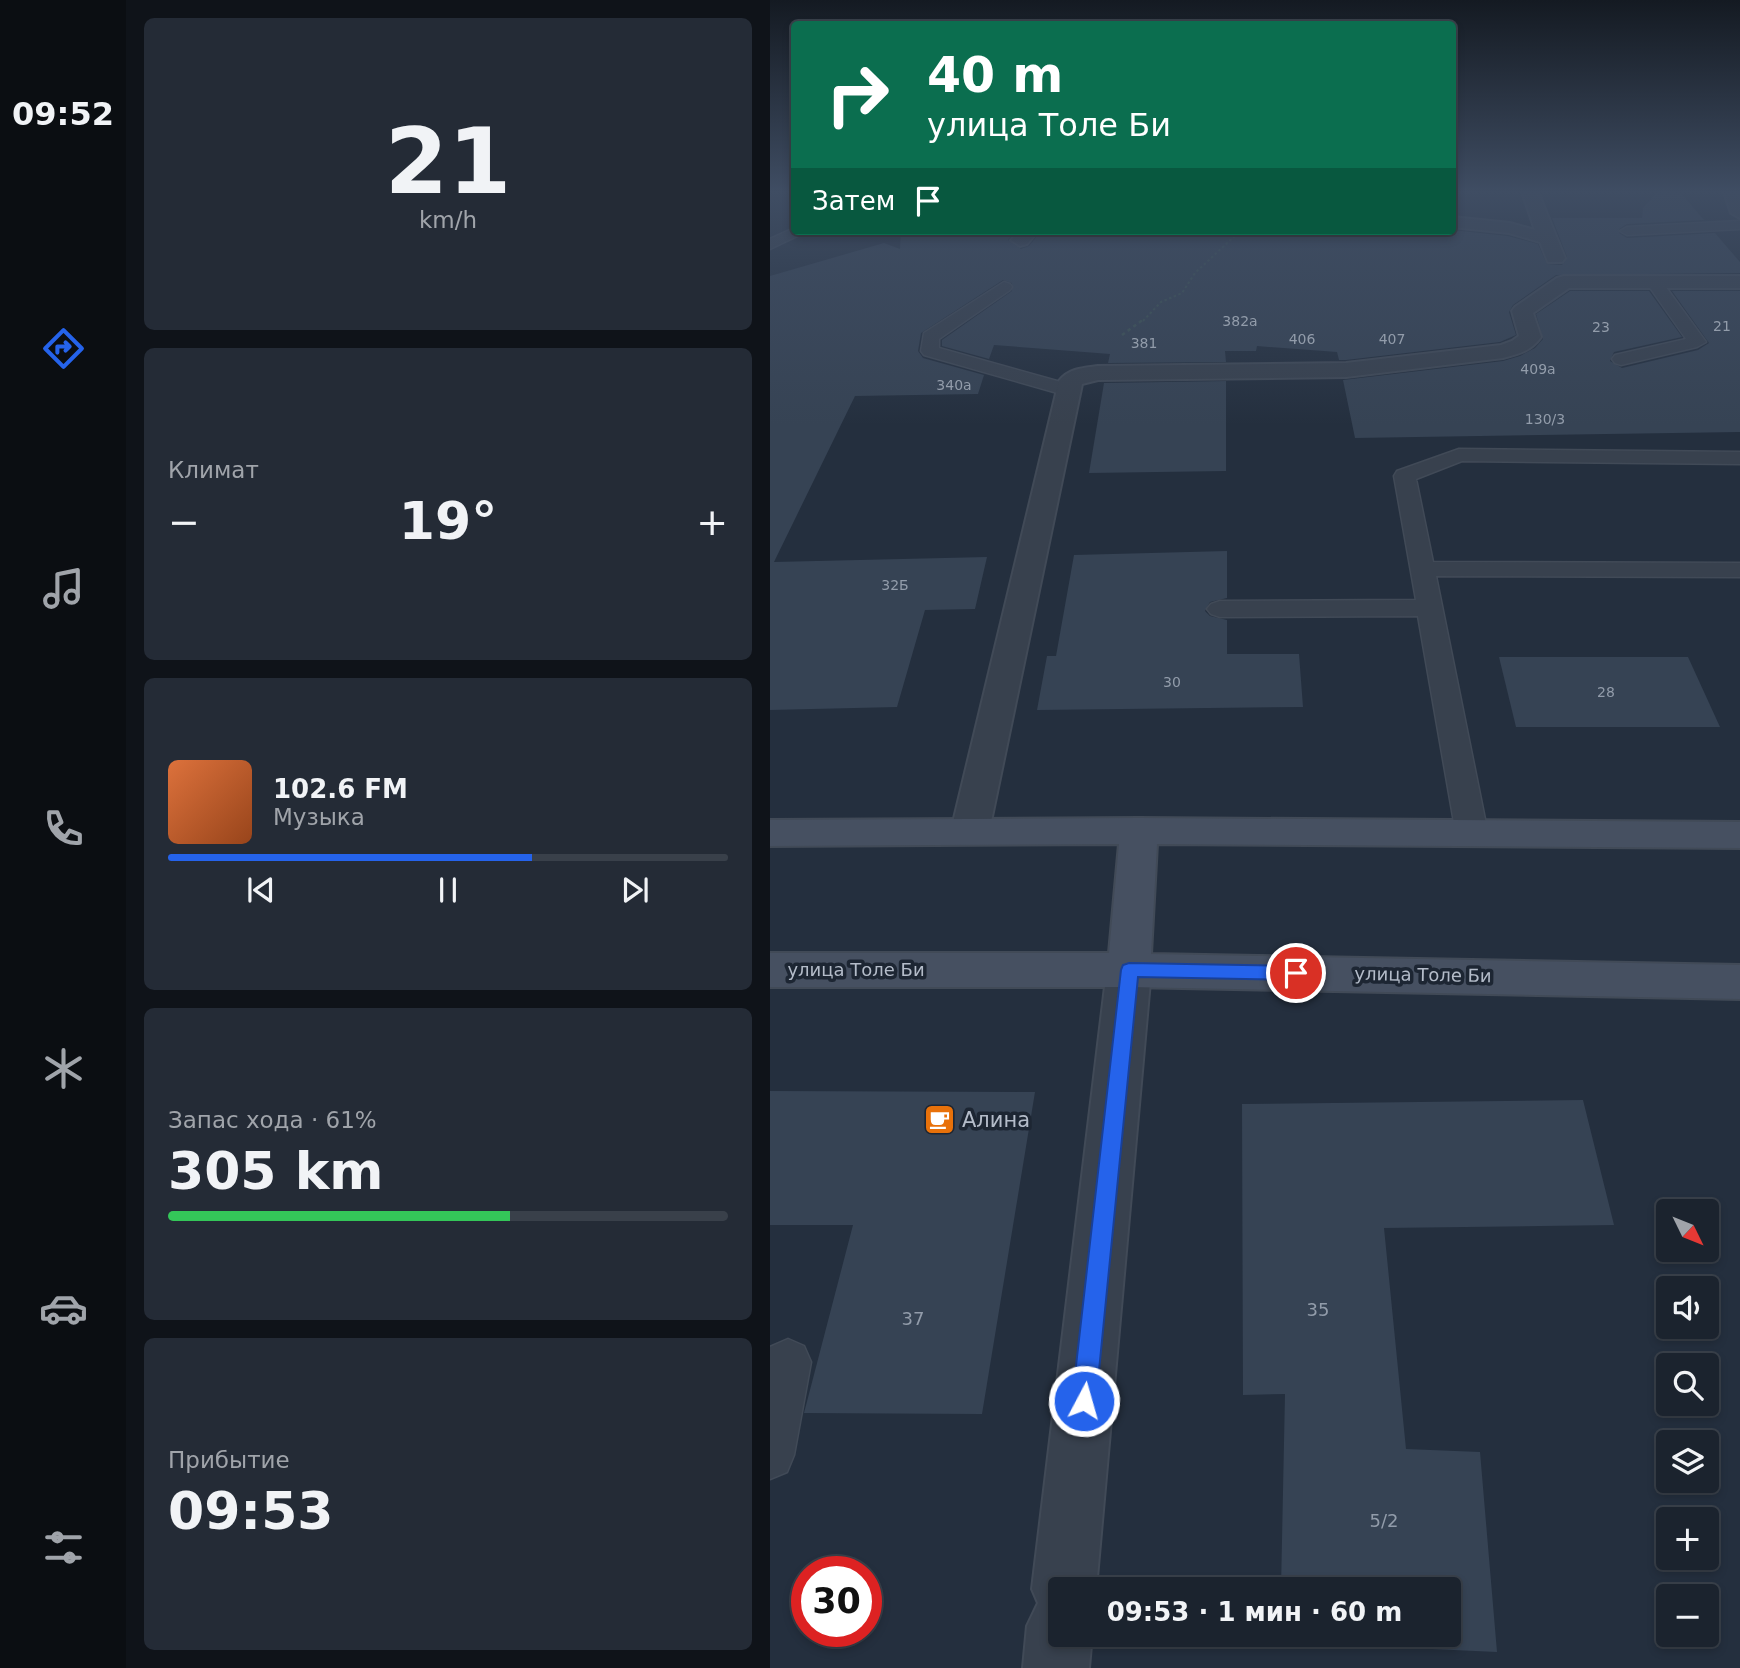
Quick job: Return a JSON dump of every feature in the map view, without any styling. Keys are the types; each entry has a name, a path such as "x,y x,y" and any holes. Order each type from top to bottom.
{"main road":[{"path":"1129,970 1139,831"},
{"path":"770,832 1139,831 1740,835"},
{"name":"улица Толе Би","path":"770,970 1129,970 1740,982"}],"street":[{"path":"1559,270 1564,282"},
{"path":"970,831 1071,381 1081,375 1098,373 1346,370 1503,351 1520,346 1530,337 1522,311 1564,282 1740,282"},
{"path":"1065,1577 1129,970"},
{"path":"1056,1668 1058,1647"}],"lane":[{"path":"1621,359 1697,342 1654,282"},
{"path":"1004,287 930,337 930,351 1068,390"},
{"path":"1472,834 1405,476 1459,456 1740,458"},
{"path":"1423,569 1740,570"},
{"path":"1220,609 1430,608"},
{"path":"770,1376 788,1362 770,1455"}],"path":[{"path":"1098,373 1099,361 1116,339 1139,325 1161,302 1182,293 1198,270"}],"building":[{"path":"791,270 1740,270 1740,273 1556,275 1513,305 1509,312 1516,335 1500,342 1346,360 1339,360 1337,352 1257,346 1256,351 1225,351 1226,362 1108,363 1110,354 994,345 989,359 942,346 942,340 1012,291 1012,283 1003,280 921,333 918,351 923,358 984,375 978,394 855,396 774,562 987,557 975,609 925,610 897,707 770,710 770,276"},
{"path":"1570,291 1649,291 1682,337 1614,352 1610,361 1622,368 1698,350 1709,343 1672,291 1740,291 1740,432 1355,438 1343,380 1503,361 1520,356 1535,348 1543,339 1536,314"},
{"path":"1226,381 1226,471 1089,473 1104,383"},
{"path":"1227,551 1227,598 1210,602 1205,611 1210,616 1227,620 1227,654 1299,654 1303,707 1037,710 1047,656 1056,656 1074,555"},
{"path":"1499,657 1688,657 1720,727 1516,727"},
{"path":"770,1091 1035,1092 982,1414 804,1413 853,1225 770,1225"},
{"path":"1583,1100 1614,1225 1384,1228 1406,1449 1480,1452 1497,1652 1388,1647 1461,1647 1461,1577 1281,1577 1285,1394 1243,1395 1242,1104"}],"place":[{"name":"Алина","path":"939,1120"}],"route":[{"path":"1084,1401 1129,970 1296,973"}]}
